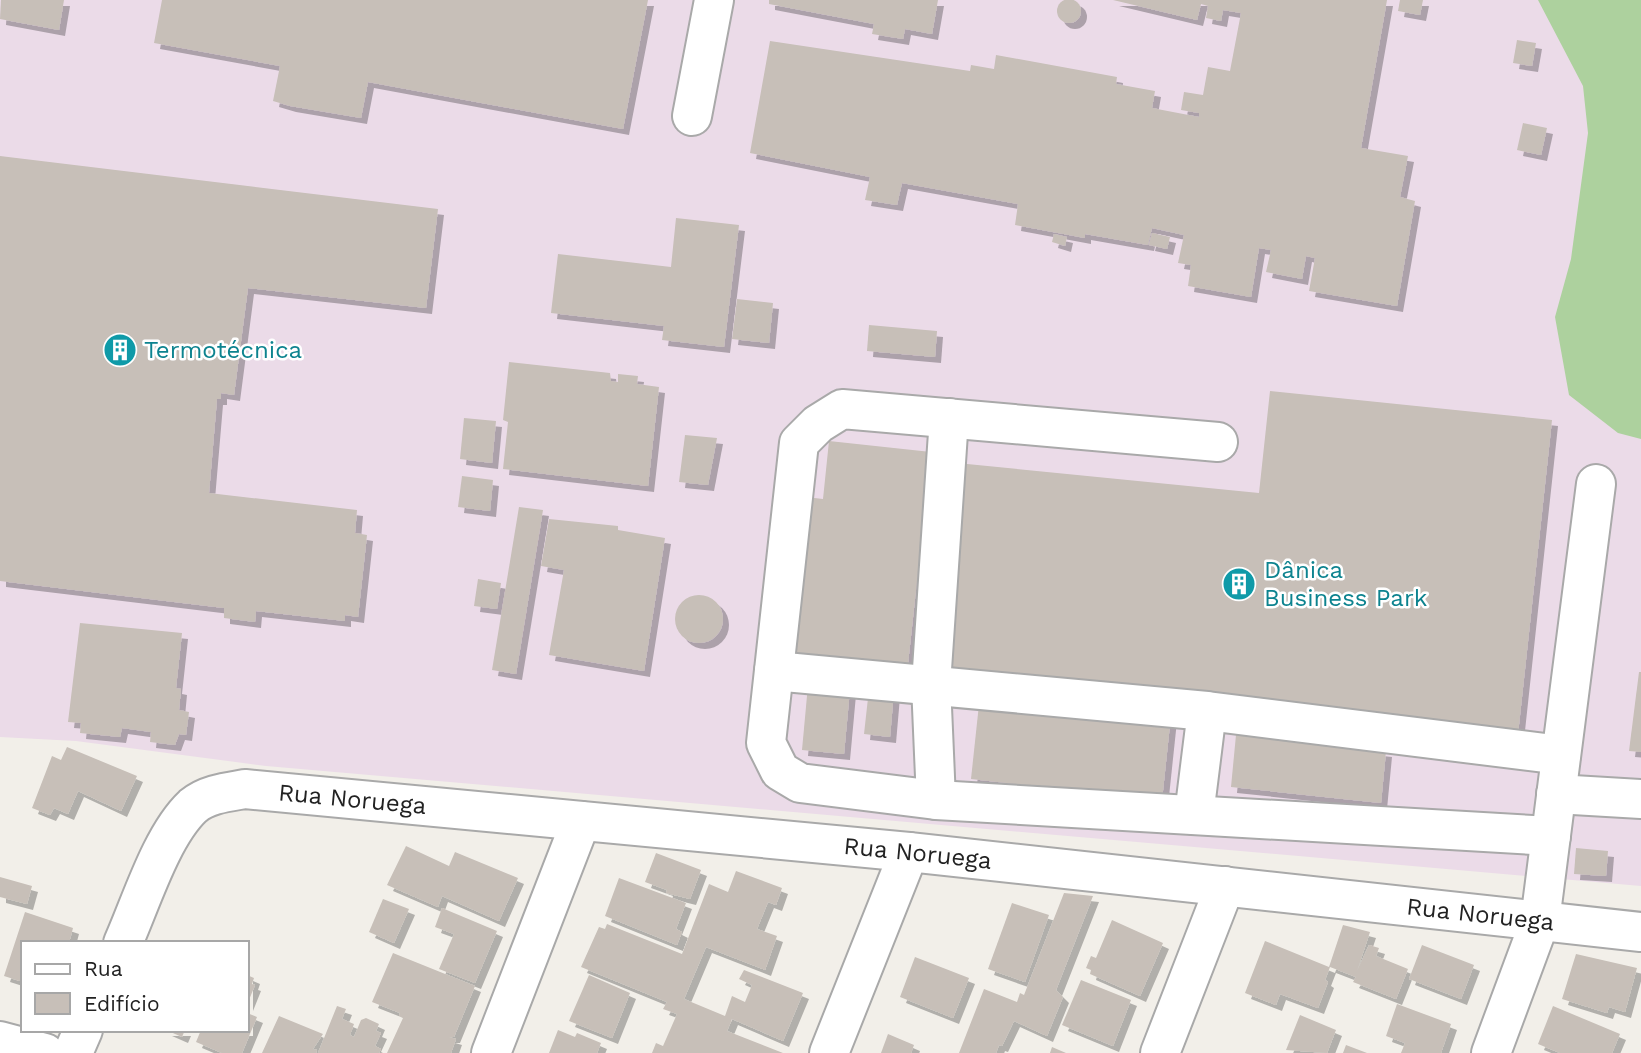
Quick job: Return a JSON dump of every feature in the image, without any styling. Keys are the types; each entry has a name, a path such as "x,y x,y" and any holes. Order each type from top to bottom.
{"street":[{"path":"692,116 714,0"},
{"path":"1219,442 842,410 818,424 799,443 766,743 780,771 800,783 936,800 1551,836"},
{"path":"936,800 931,684 949,418"},
{"path":"1491,1053 1540,921 1596,484"},
{"path":"774,671 1207,711 1562,755"},
{"path":"1194,815 1207,711"},
{"name":"Rua Noruega","path":"124,941 165,849 194,805 219,793 245,789 909,852 1641,932"},
{"path":"1556,794 1641,799"},
{"path":"491,1053 581,821"},
{"path":"829,1053 909,852"},
{"path":"1160,1053 1225,886"},
{"path":"73,1053 82,1032"},
{"path":"0,1041 45,1053"}],"shaded area":[{"path":"0,0 1641,0 1641,886 266,766 76,741 0,737"}],"green space":[{"path":"1538,0 1641,0 1641,439 1618,433 1569,395 1555,317 1571,259 1588,133 1583,86"}],"building":[{"path":"1064,-1 1074,-1 1081,6 1081,16 1074,23 1064,23 1057,16 1057,6"},
{"path":"1,0 64,0 59,30 0,19"},
{"path":"162,0 648,0 623,129 368,82 361,118 290,106 273,101 280,66 154,43"},
{"path":"769,0 938,0 932,34 905,29 903,39 872,34 874,24 769,4"},
{"path":"1113,0 1387,0 1361,148 1408,156 1400,197 1415,201 1397,306 1309,291 1315,258 1306,256 1302,279 1266,272 1271,250 1259,248 1251,297 1188,286 1191,265 1178,263 1184,235 1152,228 1148,245 1085,234 1085,238 1015,225 1018,204 902,183 897,205 865,200 870,177 750,153 770,41 970,71 971,65 994,69 996,55 1117,77 1116,84 1155,91 1152,108 1199,117 1199,113 1181,110 1184,92 1203,95 1208,67 1230,71 1241,13 1223,10 1221,21 1206,18 1208,6 1201,4 1197,20"},
{"path":"1400,0 1423,0 1420,15 1398,11"},
{"path":"1517,40 1536,43 1532,66 1513,63"},
{"path":"1523,123 1547,128 1541,155 1517,150"},
{"name":"Termotécnica","path":"0,156 438,209 426,308 248,288 234,395 221,393 221,399 217,399 209,493 357,510 355,533 367,535 358,617 345,615 345,621 256,611 255,622 224,618 224,608 0,581"},
{"path":"676,218 739,225 724,347 662,340 664,326 551,313 558,254 671,267"},
{"path":"1152,233 1170,237 1167,249 1149,245"},
{"path":"1054,234 1067,237 1065,246 1052,242"},
{"path":"737,299 773,303 769,343 732,339"},
{"path":"869,325 937,331 935,357 867,351"},
{"path":"509,362 610,373 611,381 618,382 618,374 638,376 637,384 659,387 648,486 503,469 508,422 503,420"},
{"name":"Dânica Business Park","path":"1270,391 1552,420 1518,734 934,675 957,463 1259,493"},
{"path":"464,418 496,421 492,463 460,459"},
{"path":"685,435 717,438 708,485 679,482"},
{"path":"829,441 931,452 907,673 789,657 806,497 823,499"},
{"path":"462,476 493,480 490,511 458,507"},
{"path":"519,507 543,510 516,674 492,670"},
{"path":"549,519 618,526 618,530 665,538 644,671 549,655 564,570 541,566"},
{"path":"478,579 501,583 497,609 474,606"},
{"path":"699,595 716,602 723,619 716,636 699,643 682,636 675,619 682,602"},
{"path":"80,623 182,633 176,688 181,689 179,710 189,712 186,735 179,734 175,745 150,742 151,732 122,728 120,737 80,733 81,723 68,722"},
{"path":"1641,672 1641,752 1629,751"},
{"path":"808,685 850,689 844,754 802,750"},
{"path":"869,689 894,691 890,737 864,734"},
{"path":"980,695 1171,715 1162,800 971,779"},
{"path":"1236,735 1386,751 1381,803 1231,787"},
{"path":"67,747 137,776 121,811 78,791 68,814 54,808 50,815 32,808 52,756 61,760"},
{"path":"406,846 449,866 455,852 518,878 499,921 442,896 438,907 387,885"},
{"path":"1576,848 1608,851 1606,876 1574,874"},
{"path":"656,853 701,870 690,899 666,893 667,890 645,882"},
{"path":"736,871 782,888 776,905 768,902 757,929 777,936 765,970 706,947 684,999 725,1016 732,996 745,1002 752,985 739,979 744,970 803,993 783,1041 732,1019 727,1031 783,1053 652,1053 656,1043 663,1046 677,1014 663,1009 667,1002 581,967 599,927 605,929 607,924 682,954 709,884 728,892"},
{"path":"0,877 32,886 27,904 0,897"},
{"path":"619,878 686,903 676,929 682,932 677,945 605,916"},
{"path":"1064,893 1093,896 1056,990 1063,997 1047,1036 1014,1021 996,1053 959,1053 984,989 1017,1002 1020,993 1024,995"},
{"path":"383,899 409,909 394,943 369,932"},
{"path":"1012,903 1049,915 1025,982 988,969"},
{"path":"442,908 497,931 475,983 439,969 454,934 435,927"},
{"path":"25,912 73,928 70,941 21,941 21,981 4,976"},
{"path":"1112,920 1163,943 1140,996 1090,974 1091,970 1086,968 1091,956 1096,958"},
{"path":"1343,925 1370,932 1357,971 1369,945 1379,948 1376,956 1408,969 1396,999 1353,982 1356,977 1330,967 1325,980 1328,982 1318,1008 1280,994 1276,1005 1245,993 1265,941 1329,967"},
{"path":"1422,945 1474,965 1461,999 1409,979"},
{"path":"393,953 475,986 454,1037 449,1037 456,1039 451,1053 387,1053 403,1018 399,1016 400,1013 372,1002"},
{"path":"1576,954 1637,968 1625,1012 1609,1007 1607,1013 1562,999"},
{"path":"915,957 969,978 953,1018 900,997"},
{"path":"248,975 254,978 252,984 255,985 248,1002"},
{"path":"589,975 630,993 612,1038 569,1021"},
{"path":"1081,980 1131,1000 1113,1046 1062,1025"},
{"path":"1397,1004 1451,1024 1441,1053 1401,1053 1405,1043 1386,1036"},
{"path":"337,1006 346,1009 342,1019 354,1024 350,1035 354,1037 361,1020 366,1018 379,1024 376,1031 381,1033 375,1046 381,1049 379,1053 318,1053"},
{"path":"1553,1006 1620,1034 1612,1053 1560,1053 1538,1044"},
{"path":"248,1013 257,1017 242,1053 222,1053 196,1042 200,1032 248,1032"},
{"path":"1300,1015 1336,1030 1327,1053 1286,1050"},
{"path":"279,1016 323,1034 313,1049 317,1050 316,1053 262,1053"},
{"path":"558,1030 575,1037 577,1033 601,1043 597,1053 549,1053"},
{"path":"171,1032 184,1032 182,1037"},
{"path":"888,1034 914,1045 911,1053 881,1053"},
{"path":"1346,1045 1367,1053 1343,1053"},
{"path":"1052,1047 1066,1053 1050,1053"}],"place":[{"name":"Termotécnica","path":"120,350"},
{"name":"Dânica Business Park","path":"1239,584"}]}
